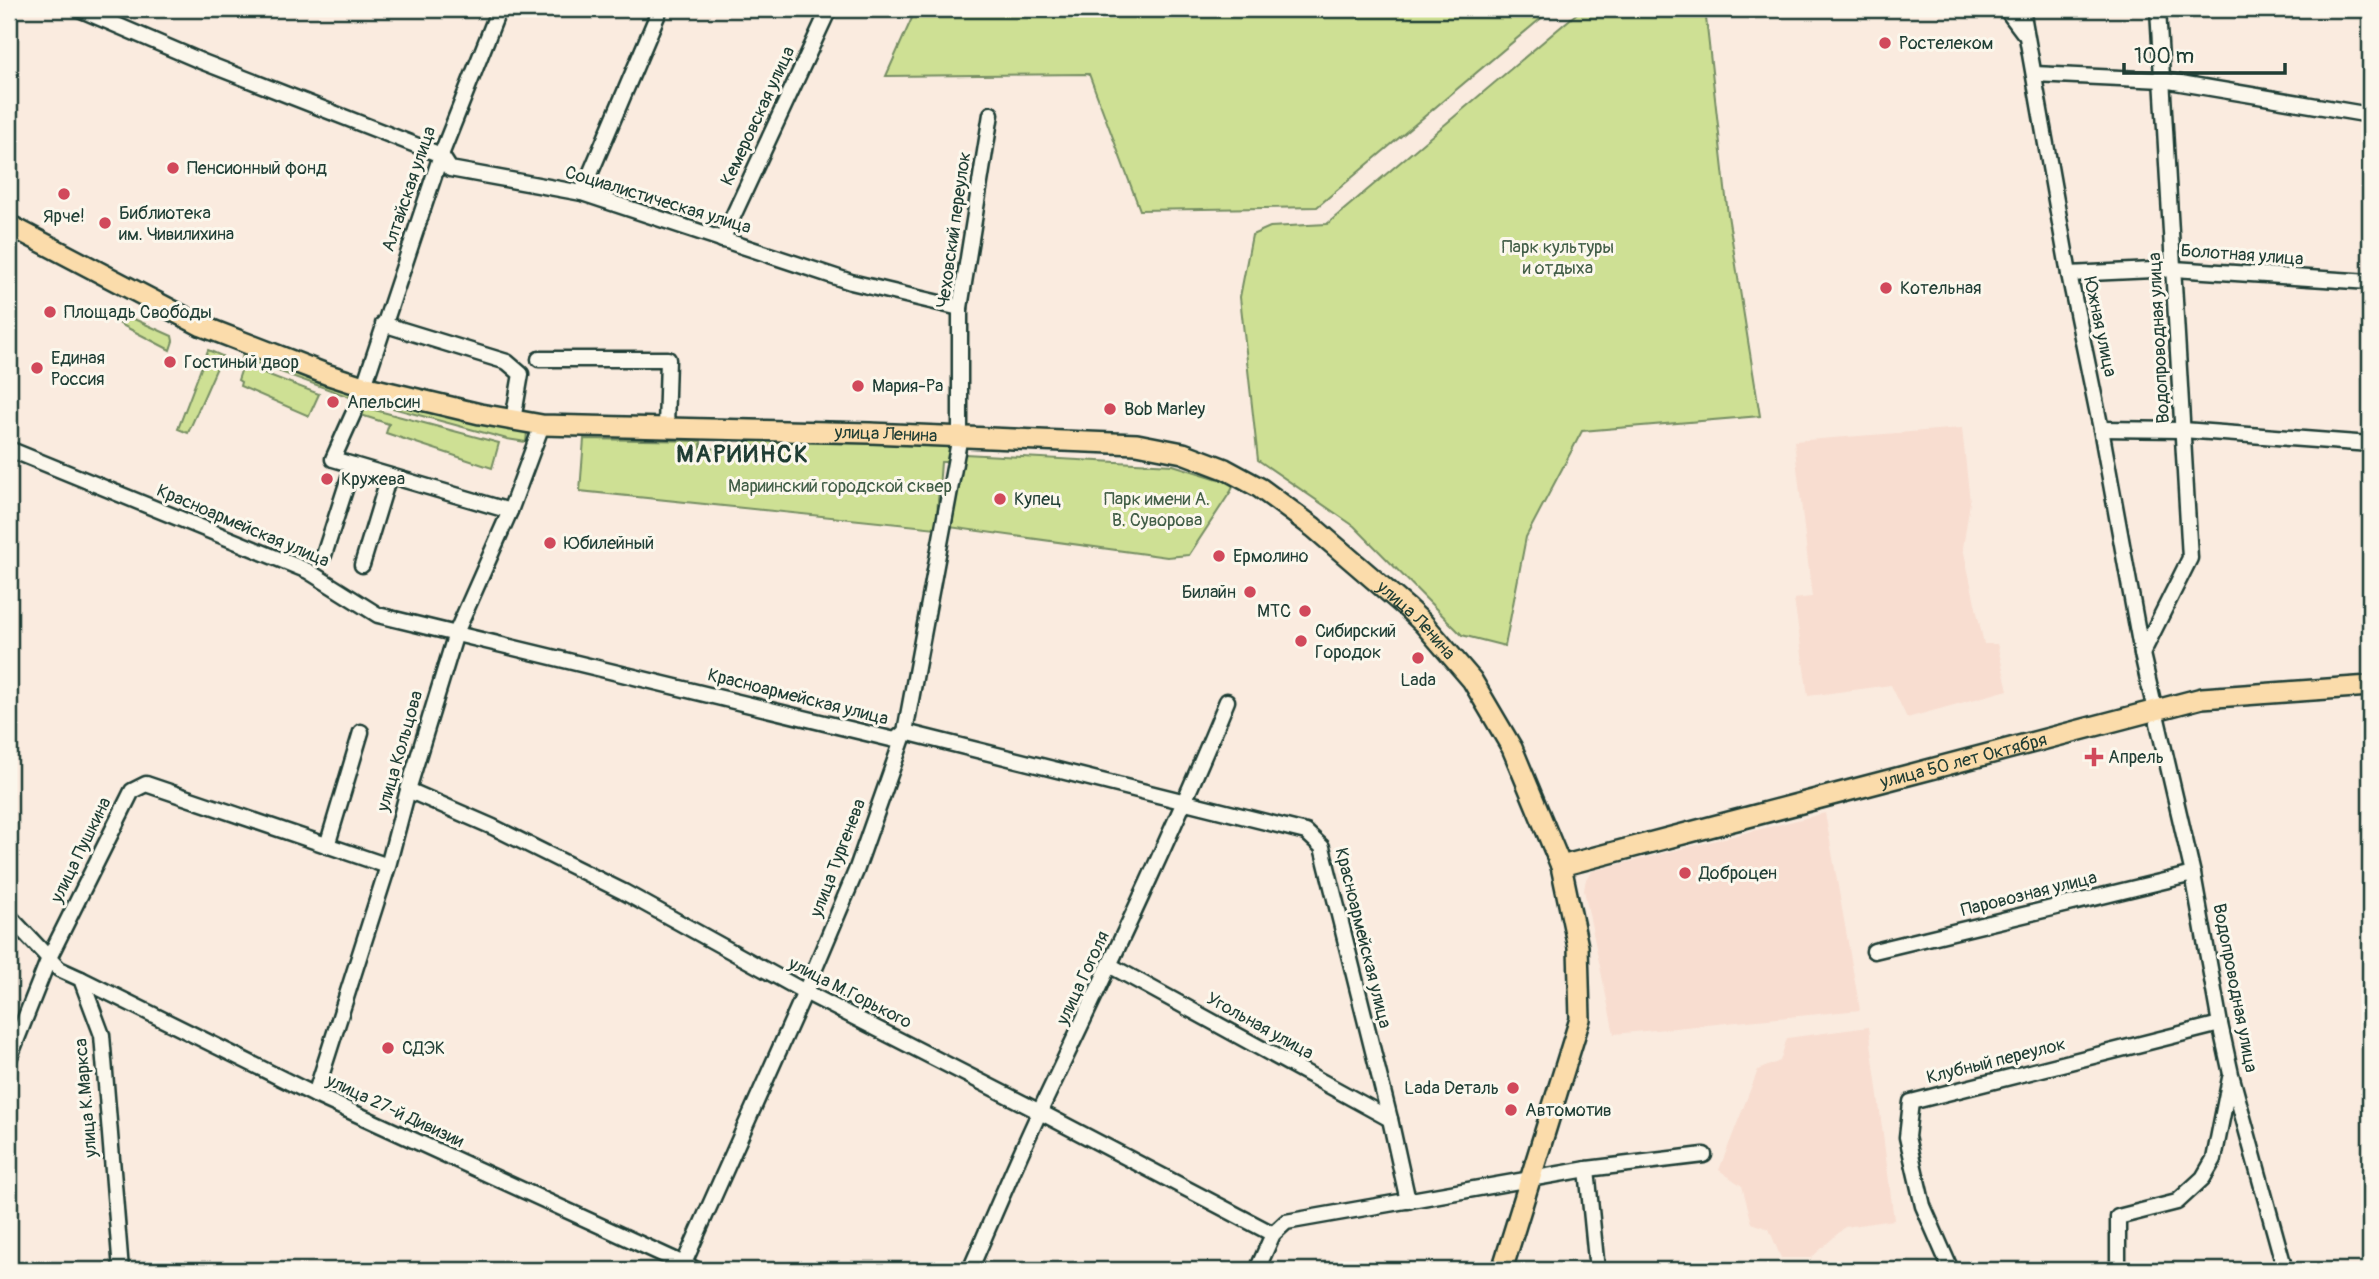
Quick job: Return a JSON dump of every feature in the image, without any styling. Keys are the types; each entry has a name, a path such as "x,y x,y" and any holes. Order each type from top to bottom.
{"main road":[{"name":"улица Ленина","path":"9,225 202,326 363,386 480,414 541,425 960,436 1137,444 1183,453 1225,469 1260,488 1322,534 1406,607 1472,680 1512,748 1561,866 1578,947 1580,1018 1502,1270"},
{"name":"улица 50 лет Октября","path":"1561,866 2202,698 2370,686"}],"street":[{"name":"Социалистическая улица","path":"79,9 203,62 441,155 450,169 582,193 851,282 960,308"},
{"name":"Алтайская улица","path":"353,465 333,459 359,401 441,155 499,9"},
{"path":"582,193 660,9"},
{"name":"Кемеровская улица","path":"722,240 829,9"},
{"path":"2007,9 2025,36"},
{"name":"Южная улица","path":"2022,9 2069,274 2155,710"},
{"name":"Водопроводная улица","path":"2142,654 2190,558 2158,9"},
{"path":"2034,74 2163,80 2370,116"},
{"name":"Чеховский переулок","path":"960,436 960,308 991,114"},
{"name":"Болотная улица","path":"2069,274 2174,269 2370,282"},
{"path":"383,324 507,362 521,374 513,420"},
{"path":"539,359 668,359 666,428"},
{"name":"улица Кольцова","path":"315,1095 388,866 456,633 510,511 541,425"},
{"path":"2101,429 2183,430 2370,444"},
{"name":"улица Тургенева","path":"687,1268 856,871 905,732 960,436"},
{"name":"Красноармейская улица","path":"9,449 307,571 379,615 895,740 905,732 1306,832 1322,847 1408,1201"},
{"path":"324,555 353,465 510,511"},
{"path":"362,565 389,476"},
{"name":"улица Гоголя","path":"970,1270 1040,1112 1111,966 1186,801 1227,701"},
{"name":"Водопроводная улица","path":"2155,710 2193,874 2231,1074 2285,1270"},
{"path":"327,846 360,732"},
{"name":"улица Пушкина","path":"9,1059 49,958 132,791 146,784 388,866"},
{"name":"улица М.Горького","path":"408,790 493,827 624,892 806,992 1273,1234"},
{"name":"Паровозная улица","path":"1874,951 2193,874"},
{"path":"9,916 59,969 81,979"},
{"name":"Угольная улица","path":"1111,966 1390,1119"},
{"name":"улица 27-й Дивизии","path":"81,979 315,1095 687,1268"},
{"name":"улица К.Маркса","path":"81,979 102,1035 121,1270"},
{"name":"Клубный переулок","path":"1951,1270 1923,1206 1907,1137 1911,1102 2220,1024"},
{"path":"2118,1270 2118,1217 2177,1202 2203,1178 2214,1159 2231,1074"},
{"path":"1257,1270 1273,1234 1286,1222 1530,1178 1704,1155"},
{"path":"1587,1169 1597,1270"}],"shaded area":[{"path":"1962,428 1970,502 1963,548 1984,644 1997,644 2008,690 1907,718 1891,685 1808,696 1794,599 1812,597 1794,441"},
{"path":"1825,813 1860,1010 1614,1034 1584,890 1586,879 1592,871"},
{"path":"1869,1027 1894,1220 1845,1227 1811,1258 1781,1258 1769,1229 1752,1223 1742,1186 1719,1170 1758,1070 1780,1061 1787,1038"}],"green space":[{"path":"916,9 1552,9 1317,207 1140,210 1089,74 886,76"},
{"name":"Парк культуры и отдыха","path":"1582,9 1705,9 1728,215 1760,416 1582,431 1526,537 1505,646 1462,635 1354,526 1258,460 1240,297 1252,235 1270,227 1327,224"},
{"path":"125,315 172,336 170,350 120,324"},
{"path":"208,350 222,356 188,433 178,429"},
{"path":"243,354 356,390 355,399 242,358"},
{"path":"243,365 319,394 309,416 240,386 241,382 238,380"},
{"path":"369,393 462,420 527,432 526,442 367,401"},
{"path":"360,406 499,443 492,468 386,433 389,424 358,414"},
{"name":"Мариинский городской сквер","path":"584,439 701,441 701,448 773,451 774,447 746,446 746,440 954,445 951,462 941,462 936,528 580,491"},
{"name":"Парк имени А. В. Суворова","path":"964,454 1173,465 1231,483 1233,487 1189,555 1167,557 949,527"}],"place":[{"name":"Ростелеком","path":"1885,43"},
{"name":"Пенсионный фонд","path":"173,168"},
{"name":"Ярче!","path":"64,194"},
{"name":"Библиотека им. Чивилихина","path":"105,223"},
{"name":"Котельная","path":"1886,288"},
{"name":"Площадь Свободы","path":"50,312"},
{"name":"Гостиный двор","path":"170,362"},
{"name":"Единая Россия","path":"37,368"},
{"name":"Мария-Ра","path":"858,386"},
{"name":"Апельсин","path":"333,402"},
{"name":"Bob Marley","path":"1110,409"},
{"name":"Кружева","path":"327,479"},
{"name":"Купец","path":"1000,499"},
{"name":"Юбилейный","path":"550,543"},
{"name":"Ермолино","path":"1219,556"},
{"name":"Билайн","path":"1250,592"},
{"name":"МТС","path":"1305,611"},
{"name":"Сибирский Городок","path":"1301,641"},
{"name":"Lada","path":"1418,658"},
{"name":"Апрель","path":"2094,757"},
{"name":"Доброцен","path":"1685,873"},
{"name":"СДЭК","path":"388,1048"},
{"name":"Lada Dеталь","path":"1513,1088"},
{"name":"Автомотив","path":"1511,1110"}],"district":[{"name":"МАРИИНСК","path":"743,454"}]}
